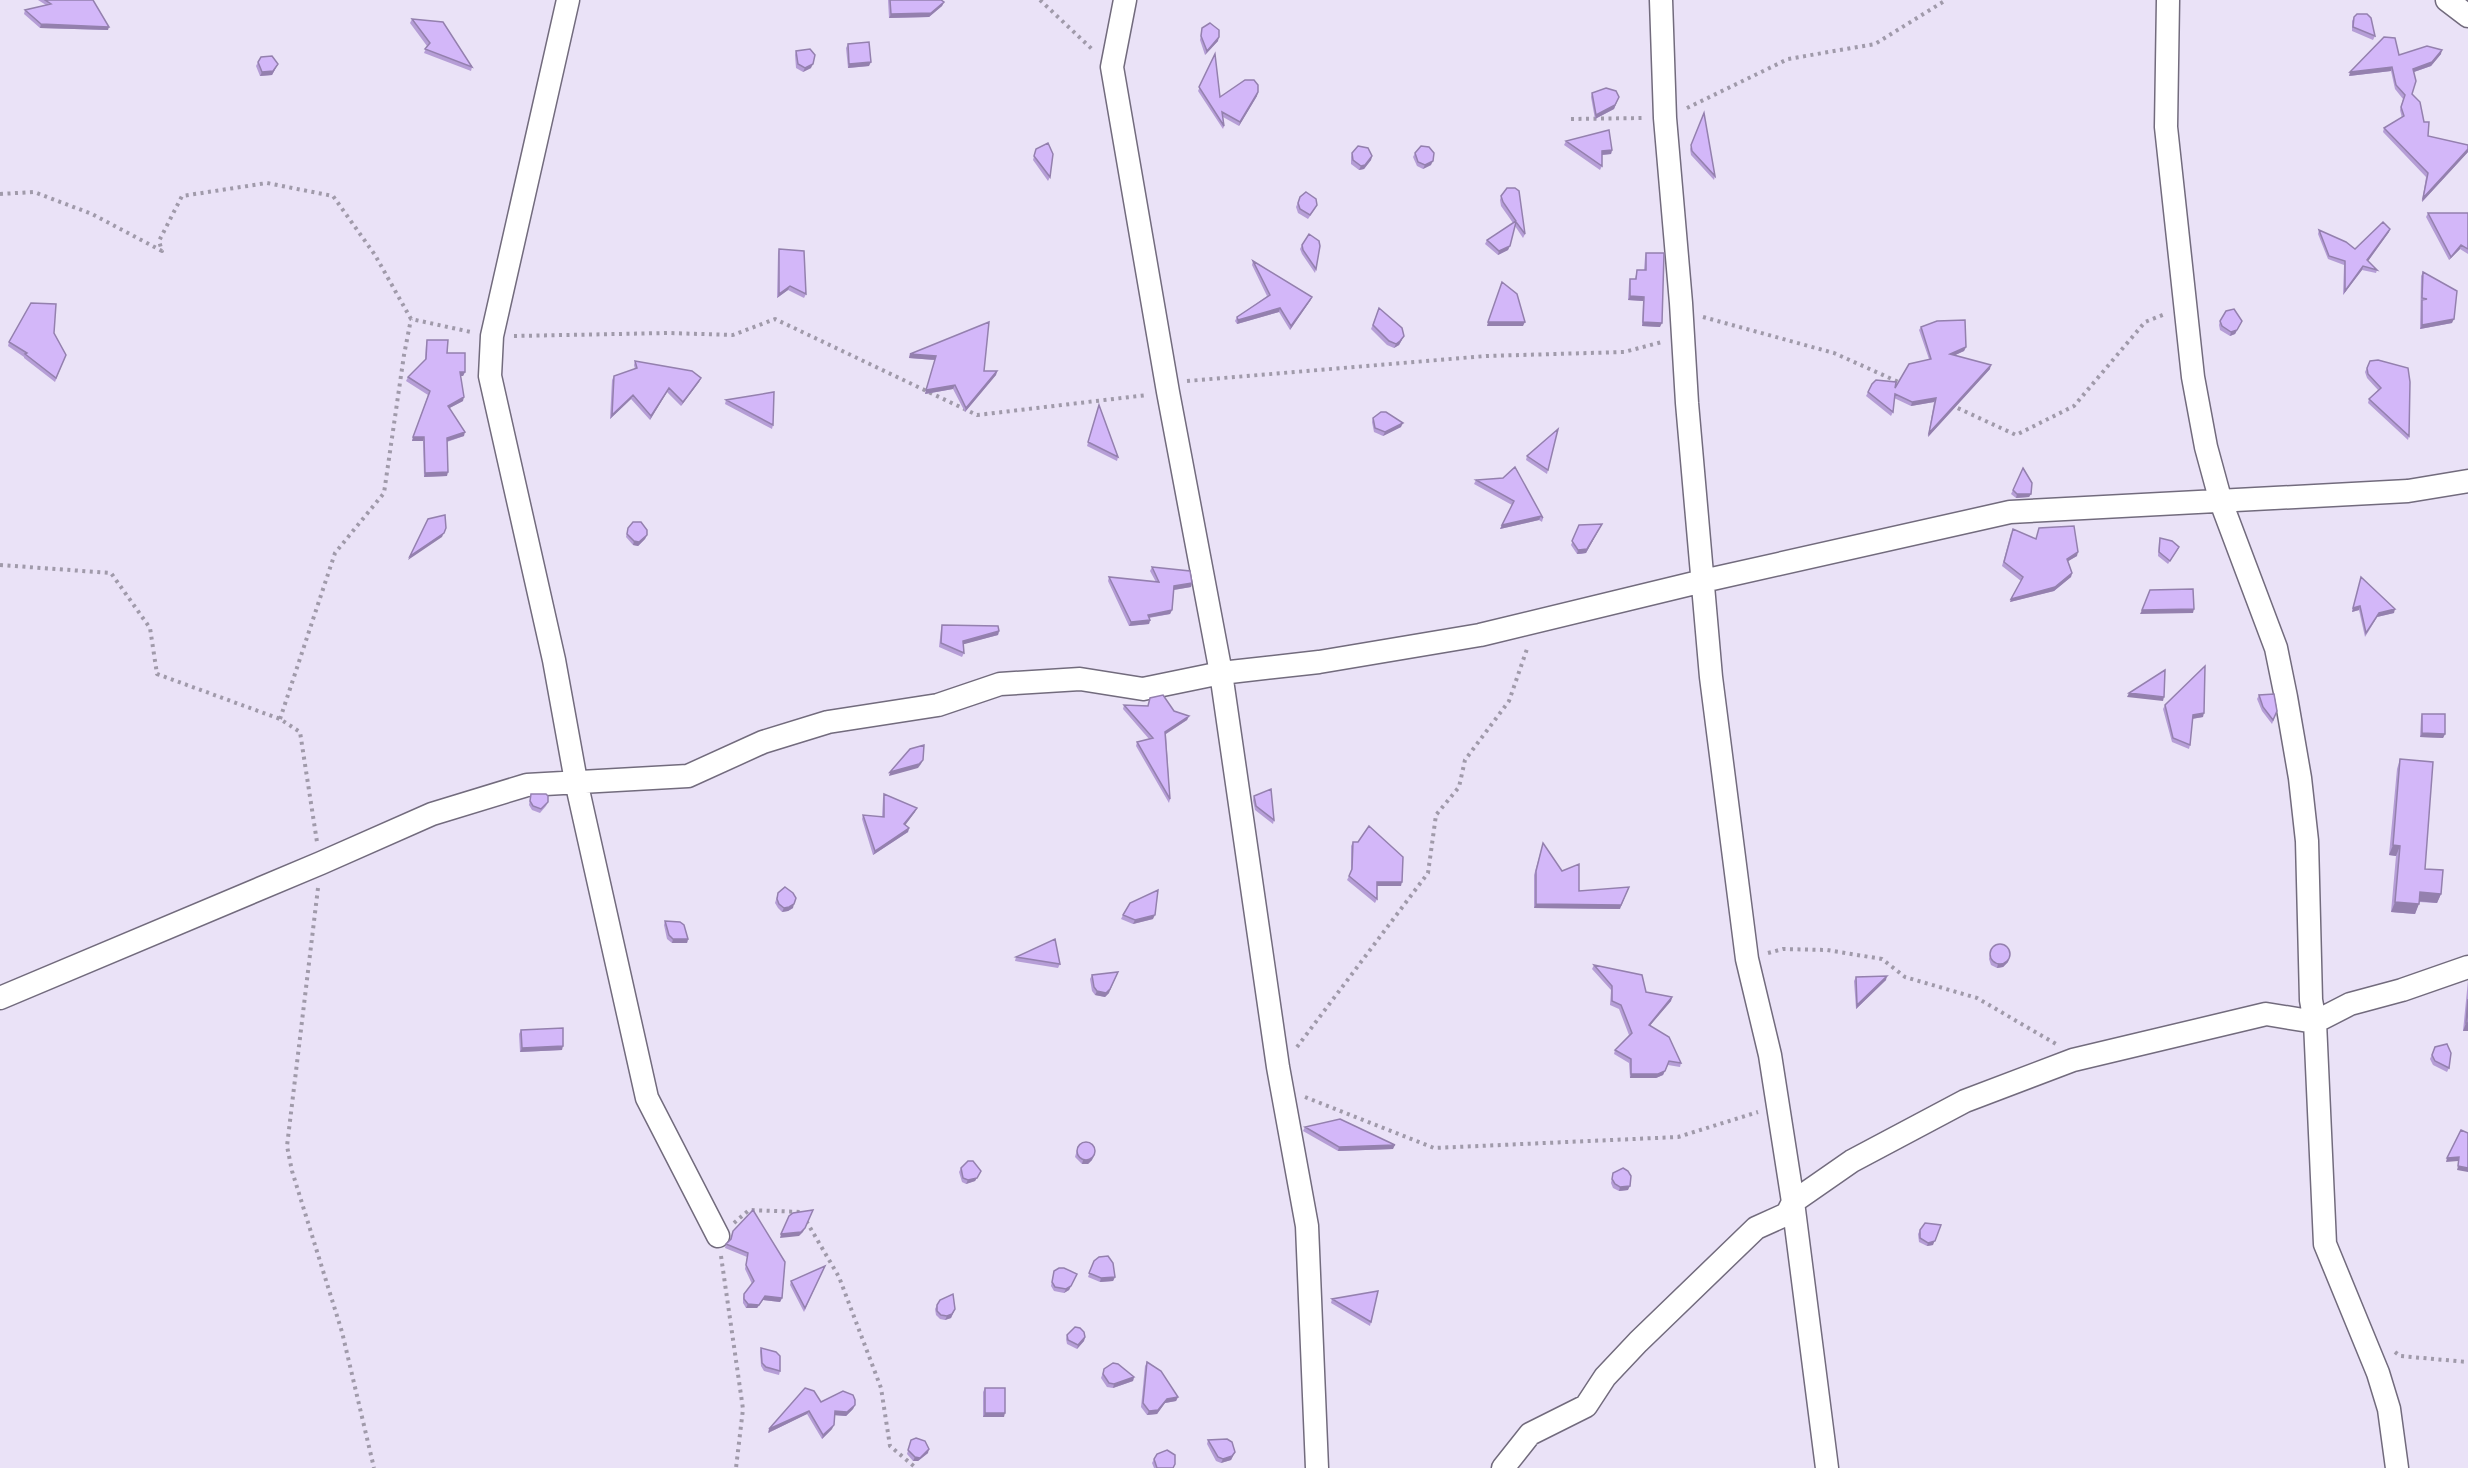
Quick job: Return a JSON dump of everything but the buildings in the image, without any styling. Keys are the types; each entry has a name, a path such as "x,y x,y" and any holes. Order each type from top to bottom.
{"street":[{"path":"568,0 492,336 490,376 554,660 576,781 647,1098 718,1236"},
{"path":"1125,0 1112,67 1168,392 1221,673 1278,1067 1307,1226 1317,1468"},
{"path":"1661,0 1665,118 1681,303 1681,336 1711,677 1747,958 1770,1055 1793,1202 1827,1468"},
{"path":"2169,0 2166,127 2193,377 2206,447 2221,502 2276,648 2300,778 2307,841 2311,1000 2315,1022 2325,1244 2378,1373 2390,1409 2397,1468"},
{"path":"2446,0 2468,16"},
{"path":"0,998 432,814 527,786 576,781 688,776 762,742 828,723 938,705 1000,684 1080,679 1143,689 1221,673 1319,662 1480,635 1703,581 2010,512 2408,491 2468,481"},
{"path":"1503,1468 1530,1434 1586,1406 1605,1377 1638,1342 1756,1227 1787,1214 1793,1202 1852,1161 1965,1101 2073,1060 2266,1014 2315,1022 2350,1004 2402,990 2468,967"}],"path":[{"path":"1040,0 1112,67"},
{"path":"1571,119 1665,118 1788,59 1875,44 1946,0"},
{"path":"0,194 34,192 92,214 162,251 159,241 182,196 267,183 333,196 375,255 411,319 384,493 335,553 280,719"},
{"path":"1681,303 1686,306 1689,313 1834,353 1909,387"},
{"path":"1941,401 2016,435 2074,406 2145,322 2185,306"},
{"path":"411,319 492,336 668,333 733,335 775,319 977,415 1168,392 1185,381 1486,356 1624,352 1681,336"},
{"path":"0,565 111,573 150,628 157,674 280,719 300,732 321,863 287,1146 292,1172 342,1332 374,1468"},
{"path":"1278,1067 1298,1046 1428,873 1436,815 1460,787 1465,760 1509,701 1526,651 1540,621"},
{"path":"1747,958 1783,949 1827,950 1882,959 1905,977 1977,998 2055,1044 2073,1060"},
{"path":"1284,1095 1301,1095 1434,1148 1678,1137 1777,1106"},
{"path":"736,1468 743,1409 718,1236 749,1210 801,1212 839,1277 878,1378 882,1389 890,1446 916,1468"},
{"path":"2392,1350 2400,1356 2468,1362"}]}
